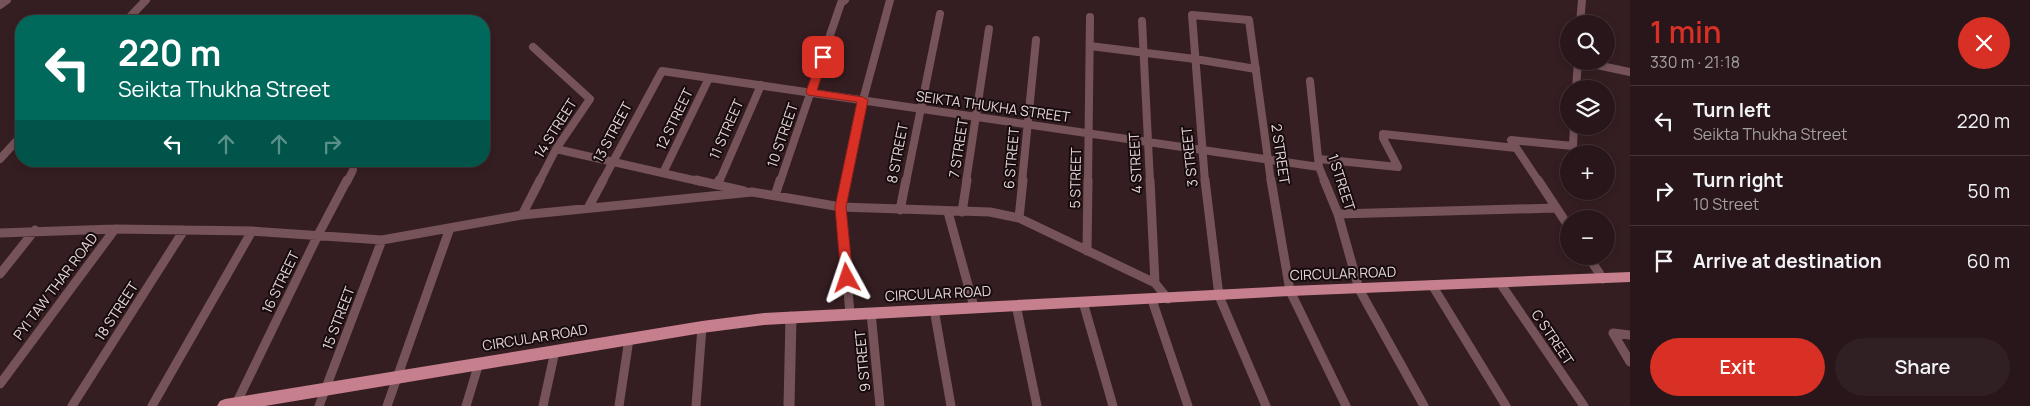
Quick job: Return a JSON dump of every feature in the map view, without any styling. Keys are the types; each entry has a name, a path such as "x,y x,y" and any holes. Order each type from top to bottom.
{"main road":[{"name":"CIRCULAR ROAD","path":"232,405 702,326 791,317 1152,300 1290,291 1630,277"}],"street":[{"path":"0,5 7,0"},
{"path":"132,15 146,0"},
{"name":"10 STREET","path":"775,196 841,3 845,0"},
{"name":"9 STREET","path":"850,314 841,207 863,100 890,0"},
{"path":"1581,15 1582,0"},
{"name":"8 STREET","path":"900,210 940,14"},
{"name":"2 STREET","path":"1192,15 1249,20 1267,159 1290,291"},
{"name":"3 STREET","path":"1192,15 1201,150 1219,296"},
{"name":"5 STREET","path":"1087,251 1090,17"},
{"name":"4 STREET","path":"1142,21 1155,283"},
{"name":"7 STREET","path":"962,212 989,29"},
{"name":"6 STREET","path":"1019,218 1036,40"},
{"path":"1090,46 1195,58 1256,69"},
{"name":"14 STREET","path":"522,214 556,149 590,99 533,47"},
{"path":"1615,69 1630,72"},
{"name":"SEIKTA THUKHA STREET","path":"662,71 1267,159 1398,167 1383,138 1383,134 1516,148"},
{"name":"13 STREET","path":"588,208 611,161 662,71"},
{"name":"12 STREET","path":"663,173 709,78"},
{"name":"1 STREET","path":"1310,81 1319,163 1338,214 1359,289"},
{"name":"11 STREET","path":"717,184 761,85"},
{"path":"1560,214 1511,140 1573,146 1574,135"},
{"path":"0,159 15,143"},
{"path":"556,149 752,192 841,207 990,212 1019,218 1155,283 1168,299"},
{"name":"16 STREET","path":"232,405 353,170"},
{"path":"0,233 35,230 115,229 252,231 382,240 522,214 752,192"},
{"path":"1338,214 1556,208"},
{"path":"948,212 974,307"},
{"path":"387,406 450,228"},
{"name":"PYI TAW THAR ROAD","path":"0,384 115,229"},
{"path":"0,274 35,230"},
{"name":"18 STREET","path":"72,406 184,230"},
{"path":"152,406 252,231"},
{"name":"15 STREET","path":"319,406 382,240"},
{"path":"1594,265 1603,279"},
{"name":"C STREET","path":"1500,283 1584,406"},
{"path":"1432,286 1506,406"},
{"path":"1359,289 1424,406"},
{"path":"1290,291 1346,406"},
{"path":"1219,296 1266,406"},
{"path":"1152,300 1188,406"},
{"path":"1083,302 1113,406"},
{"path":"1016,305 1037,406"},
{"path":"934,309 951,406"},
{"name":"9 STREET","path":"871,313 880,406"},
{"path":"789,406 791,317"},
{"path":"696,406 702,326"},
{"path":"1630,334 1613,333 1630,362"},
{"path":"619,406 629,339"},
{"path":"543,406 555,351"},
{"path":"466,406 479,363"}],"route":[{"path":"823,57 811,92 863,100 841,207 847,278"}]}
